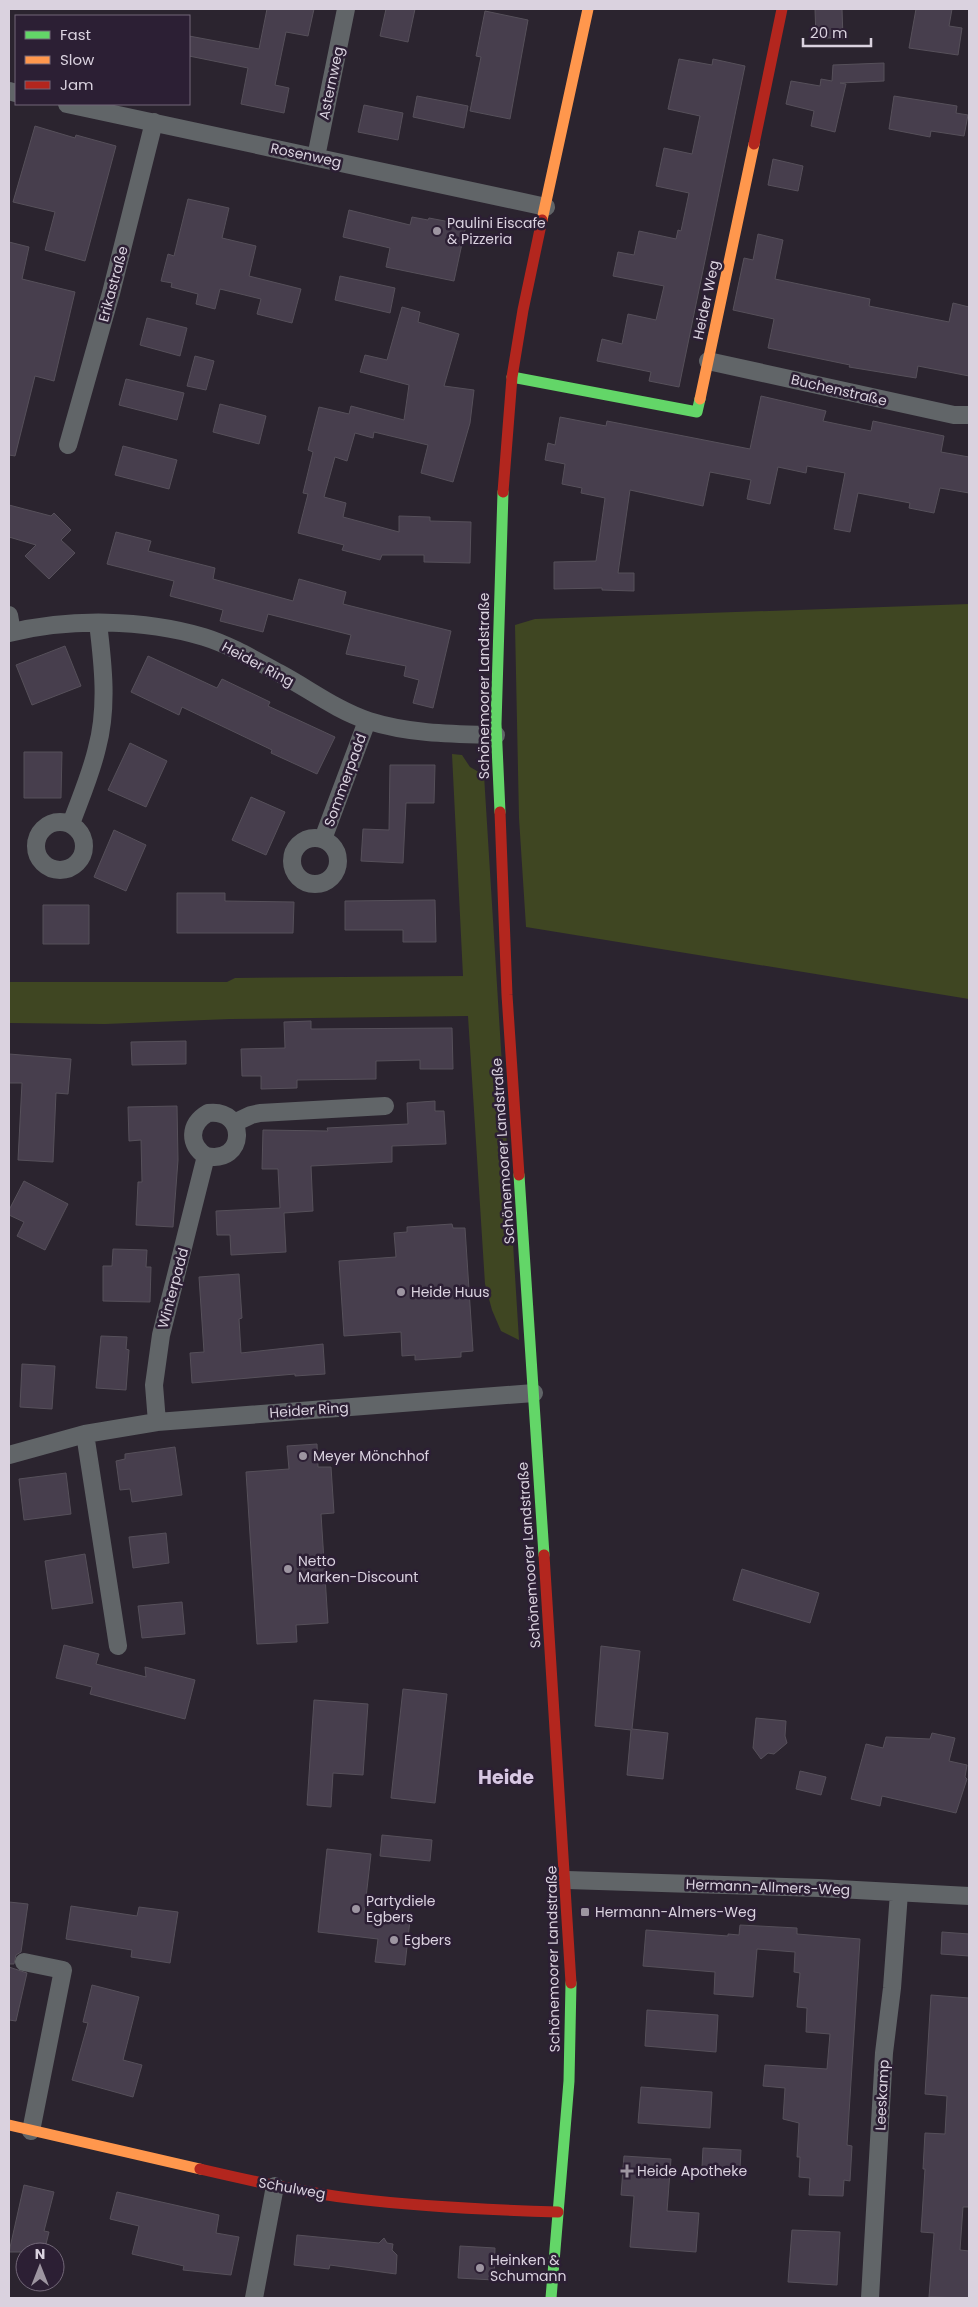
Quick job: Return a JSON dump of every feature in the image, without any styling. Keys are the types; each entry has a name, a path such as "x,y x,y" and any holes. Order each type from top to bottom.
{"street":[{"name":"Asternweg","path":"316,157 346,9"},
{"name":"Schönemoorer Landstraße","path":"551,2298 569,2081 572,2005 567,1880 507,995 496,735 502,512 507,422 512,377 520,326 588,9"},
{"name":"Heider Weg","path":"512,377 697,412 782,9"},
{"name":"Rosenweg","path":"72,105 546,207"},
{"name":"Erikastraße","path":"68,445 111,293 154,122"},
{"name":"Buchenstraße","path":"708,361 954,415 969,415"},
{"name":"Heider Ring","path":"9,615 10,633 98,623 133,624 170,629 205,637 238,651 335,706 367,721 399,730 496,735"},
{"path":"71,824 97,748 104,710 102,658 98,623"},
{"name":"Sommerpadd","path":"323,839 367,721"},
{"path":"234,1123 251,1115 265,1112 384,1106"},
{"path":"215,1112 223,1114 234,1123 238,1137 232,1150 220,1157 206,1156 200,1152 192,1138 195,1123 201,1117 215,1112"},
{"name":"Winterpadd","path":"156,1422 154,1385 161,1335 206,1156"},
{"name":"Heider Ring","path":"9,1455 85,1434 156,1422 534,1393"},
{"path":"85,1434 118,1646"},
{"name":"Hermann-Allmers-Weg","path":"567,1880 819,1888 969,1896"},
{"name":"Leeskamp","path":"870,2298 884,2053 892,1988 899,1893"},
{"path":"24,1962 63,1970 32,2131"},
{"name":"Schulweg","path":"9,2125 275,2186 355,2199 458,2209 558,2212"},
{"path":"254,2298 275,2186"}],"green space":[{"path":"969,604 969,999 526,927 519,818 515,625 535,619"},
{"path":"452,754 462,755 470,767 484,775 519,1340 501,1331 492,1310 485,1284 468,1016 230,1019 105,1024 9,1023 9,982 227,982 235,978 463,976"}],"building":[{"path":"267,9 314,9 308,36 286,32 275,85 289,88 284,113 241,104 248,68 190,56 190,36 259,49"},
{"path":"386,9 415,9 408,42 380,36"},
{"path":"815,9 842,9 843,38 816,38"},
{"path":"916,9 952,9 949,26 962,28 958,55 909,48"},
{"path":"485,11 528,20 510,119 470,111 481,57 476,56"},
{"path":"679,59 712,65 713,59 745,66 679,387 649,381 651,372 597,361 602,339 622,344 628,314 656,320 664,286 613,276 618,252 634,255 639,231 676,239 678,230 681,231 689,193 656,186 664,148 692,154 700,116 668,109"},
{"path":"884,63 884,81 840,83 846,84 835,132 811,126 814,111 786,104 791,81 820,86 821,79 832,81 833,65"},
{"path":"417,96 468,106 464,128 413,117"},
{"path":"894,96 957,106 956,113 968,115 964,136 931,131 930,137 889,129"},
{"path":"364,105 403,113 398,140 358,132"},
{"path":"35,126 75,138 76,135 116,146 85,261 45,250 55,212 13,202"},
{"path":"773,159 803,166 798,191 768,185"},
{"path":"188,199 229,208 222,238 256,246 249,276 301,289 292,323 257,314 261,299 220,289 215,309 196,304 198,294 171,287 172,283 161,281 168,254 174,256"},
{"path":"349,210 410,225 412,217 428,220 429,218 466,225 454,281 386,267 390,248 343,237"},
{"path":"758,234 783,240 775,279 870,299 869,306 949,322 953,303 969,307 969,376 918,366 916,378 849,367 850,365 768,348 774,319 733,310 744,258 753,260"},
{"path":"9,242 29,247 22,279 75,292 54,381 35,376 15,456 9,455"},
{"path":"340,276 395,288 390,313 335,300"},
{"path":"402,307 420,312 418,322 459,334 444,386 474,390 470,423 453,482 421,473 428,445 374,432 373,438 355,433 347,461 335,457 324,497 346,503 343,517 399,532 399,516 430,517 430,521 471,522 470,563 424,562 424,555 382,555 380,560 342,550 344,545 298,533 308,494 303,493 313,452 308,450 319,407 349,414 351,406 404,420 409,385 360,372 365,355 387,360"},
{"path":"147,318 187,328 180,356 140,345"},
{"path":"195,356 214,361 206,390 187,386"},
{"path":"126,379 184,393 177,420 119,405"},
{"path":"761,396 826,411 823,421 871,431 873,421 944,436 941,452 969,457 969,493 940,488 934,513 909,508 910,503 858,493 850,532 834,529 845,473 807,466 806,473 778,467 770,504 747,499 751,480 710,472 703,506 630,490 618,573 634,573 634,591 602,590 602,588 554,589 554,562 596,561 605,498 581,493 582,488 562,484 565,464 545,460 548,443 555,445 560,417 606,426 607,421 750,449"},
{"path":"220,404 266,416 259,444 213,432"},
{"path":"123,446 177,460 169,489 115,475"},
{"path":"9,505 51,516 54,513 71,530 61,540 75,553 49,579 25,556 36,545 9,537"},
{"path":"116,532 151,541 148,551 215,568 213,579 293,601 299,579 346,592 343,604 451,631 433,708 413,703 419,680 404,676 406,666 346,654 351,635 268,614 263,632 220,621 223,610 170,596 174,581 107,564"},
{"path":"65,646 81,686 32,705 16,665"},
{"path":"148,656 217,688 222,679 270,702 268,706 335,737 317,774 271,753 272,750 182,707 179,715 131,692"},
{"path":"130,743 167,761 146,807 108,790"},
{"path":"24,752 62,752 61,798 24,798"},
{"path":"390,765 435,765 434,803 406,803 403,863 361,861 363,829 389,830"},
{"path":"251,797 285,812 266,855 232,840"},
{"path":"114,830 146,845 126,891 94,877"},
{"path":"177,893 225,893 225,901 294,902 293,933 177,933"},
{"path":"435,900 436,942 403,942 403,930 345,930 345,901"},
{"path":"43,905 89,905 89,944 43,944"},
{"path":"311,1021 311,1029 452,1028 453,1069 420,1069 420,1060 376,1061 376,1079 297,1080 297,1088 261,1089 261,1076 242,1076 241,1049 285,1048 284,1022"},
{"path":"186,1041 186,1064 132,1065 131,1042"},
{"path":"9,1054 71,1059 68,1094 56,1093 53,1162 18,1160 22,1083 9,1083"},
{"path":"435,1101 435,1111 444,1111 446,1144 392,1146 392,1162 311,1166 313,1211 284,1213 286,1252 231,1255 230,1235 217,1235 216,1211 280,1208 278,1169 262,1169 263,1130 328,1131 327,1128 408,1124 407,1103"},
{"path":"177,1106 178,1160 173,1227 136,1225 138,1182 142,1182 141,1140 129,1141 128,1107"},
{"path":"24,1181 68,1204 45,1250 17,1236 24,1222 9,1215 9,1210"},
{"name":"Heide Huus","path":"452,1224 453,1228 465,1228 473,1351 461,1352 461,1357 415,1360 415,1355 402,1356 401,1332 344,1336 339,1261 396,1257 394,1233 407,1232 407,1227"},
{"path":"113,1249 147,1250 146,1267 151,1267 150,1302 103,1301 103,1266 112,1266"},
{"path":"239,1274 242,1318 239,1319 241,1353 323,1344 325,1374 295,1376 295,1374 192,1383 190,1353 204,1352 199,1277"},
{"path":"101,1336 127,1337 126,1349 129,1350 126,1390 96,1388"},
{"path":"22,1364 55,1366 52,1409 20,1407"},
{"name":"Netto Marken-Discount","path":"317,1444 318,1467 331,1467 334,1513 321,1514 328,1623 296,1625 297,1642 257,1644 246,1472 289,1469 287,1446"},
{"path":"175,1447 182,1495 132,1502 130,1489 120,1490 116,1461 125,1459 125,1454"},
{"path":"66,1473 71,1514 24,1520 19,1479"},
{"path":"166,1533 169,1563 133,1568 129,1537"},
{"path":"85,1554 93,1603 52,1609 45,1561"},
{"path":"742,1569 819,1593 810,1623 733,1600"},
{"path":"182,1602 185,1634 142,1638 138,1606"},
{"path":"64,1645 99,1654 96,1664 146,1677 145,1667 195,1680 185,1719 90,1694 92,1687 56,1678"},
{"path":"601,1646 640,1651 632,1729 668,1733 663,1779 627,1775 631,1730 595,1726"},
{"path":"403,1689 447,1694 435,1803 391,1798"},
{"path":"314,1700 368,1704 363,1775 333,1773 331,1807 307,1805"},
{"path":"756,1718 786,1721 785,1736 787,1743 774,1754 768,1753 761,1759 753,1748"},
{"path":"932,1733 955,1738 949,1761 967,1765 965,1777 967,1779 956,1813 882,1796 880,1806 851,1799 866,1744 883,1748 886,1737 930,1739"},
{"path":"800,1771 826,1777 821,1795 796,1789"},
{"path":"382,1835 432,1840 430,1861 380,1856"},
{"path":"327,1849 371,1854 364,1915 410,1920 405,1965 375,1962 378,1939 318,1932"},
{"path":"9,1902 28,1904 21,1952 16,1955 14,1964 9,1964"},
{"path":"71,1906 137,1916 139,1907 178,1912 170,1963 131,1957 132,1950 66,1939"},
{"path":"740,1925 797,1928 797,1934 860,1939 847,2145 852,2146 850,2181 844,2180 843,2196 809,2195 810,2178 799,2177 800,2157 797,2157 799,2123 783,2119 785,2088 763,2086 765,2065 827,2069 830,2034 806,2032 807,2008 797,2007 800,1973 794,1972 795,1952 757,1949 753,1997 714,1994 715,1972 643,1966 646,1930 728,1936 728,1934 739,1935"},
{"path":"942,1932 969,1934 969,1956 941,1954"},
{"path":"9,1967 27,1973 16,2021 9,2020"},
{"path":"92,1985 139,1997 123,2060 142,2065 133,2097 72,2080 88,2023 83,2022"},
{"path":"931,1995 969,1998 969,2207 963,2207 960,2250 969,2251 969,2298 929,2297 934,2233 921,2232 925,2133 945,2134 947,2096 925,2094"},
{"path":"647,2010 718,2015 716,2052 645,2046"},
{"path":"641,2087 712,2092 710,2128 638,2123"},
{"path":"703,2148 741,2150 740,2169 702,2167"},
{"path":"624,2156 671,2159 667,2211 699,2213 696,2252 630,2247 634,2196 621,2195"},
{"path":"24,2185 54,2192 44,2231 49,2232 46,2242 15,2242 15,2252 9,2252"},
{"path":"117,2192 219,2215 216,2233 239,2237 231,2275 183,2270 184,2266 132,2254 139,2226 110,2219"},
{"path":"792,2230 840,2232 837,2285 788,2282"},
{"path":"297,2235 379,2243 384,2238 387,2243 393,2244 392,2250 397,2255 396,2274 330,2265 329,2269 294,2265"},
{"path":"460,2246 495,2248 494,2280 458,2278"}],"traffic: fast":[{"path":"512,377 697,412 700,399"},
{"path":"500,812 496,724 503,492"},
{"path":"519,1175 544,1555"},
{"path":"551,2298 569,2081 571,1983"}],"traffic: slow":[{"path":"542,220 588,9"},
{"path":"700,399 754,144"},
{"path":"9,2125 200,2169"}],"traffic: jam":[{"path":"754,144 782,9"},
{"path":"503,492 512,377 523,310 542,220"},
{"path":"500,812 507,995 519,1175"},
{"path":"544,1555 571,1983"},
{"path":"200,2169 298,2190 357,2199 458,2208 558,2212"}],"place":[{"name":"Paulini Eiscafe & Pizzeria","path":"437,231"},
{"name":"Heide Huus","path":"401,1292"},
{"name":"Meyer Mönchhof","path":"303,1456"},
{"name":"Netto Marken-Discount","path":"288,1569"},
{"name":"Partydiele Egbers","path":"356,1909"},
{"name":"Hermann-Almers-Weg","path":"585,1912"},
{"name":"Egbers","path":"394,1940"},
{"name":"Heide Apotheke","path":"627,2171"},
{"name":"Heinken & Schumann","path":"480,2268"}],"district":[{"name":"Heide","path":"506,1777"}]}
